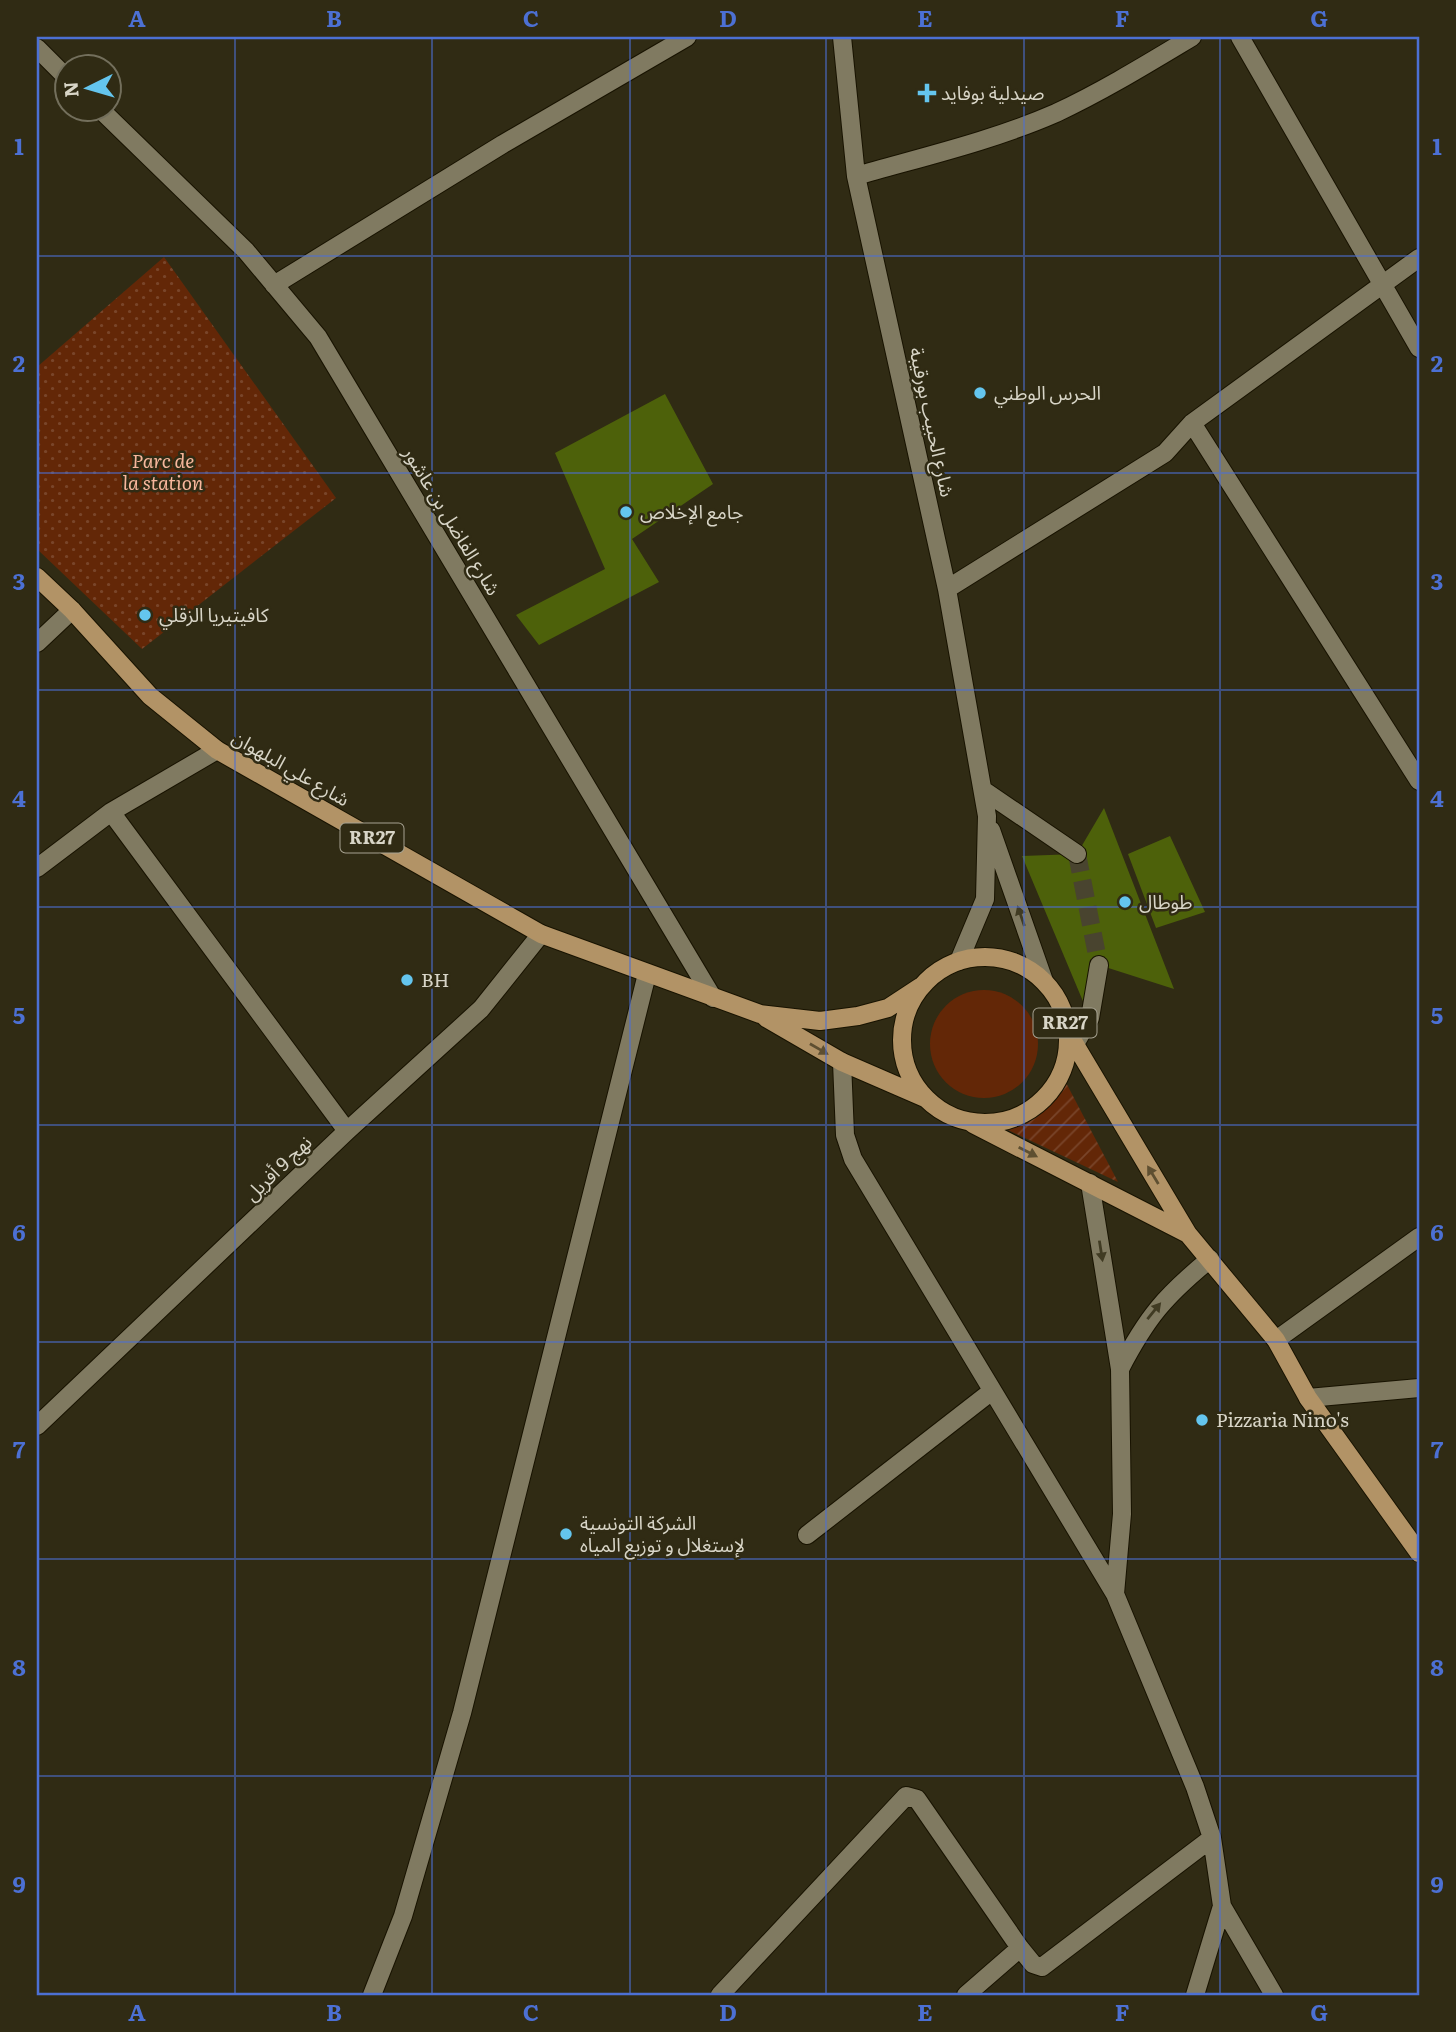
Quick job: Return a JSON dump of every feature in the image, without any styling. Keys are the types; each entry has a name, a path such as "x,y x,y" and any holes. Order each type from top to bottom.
{"main road":[{"name":"شارع علي البلهوان","path":"37,577 72,610 150,696 217,751 541,934 760,1014"},
{"name":"RR27","path":"760,1014 820,1021 858,1016 888,1008 938,971 959,961 996,957 1015,962 1044,981 1060,1005 1071,1037 1188,1234 1276,1340 1308,1398 1419,1553"},
{"name":"RR27","path":"920,986 908,1008 902,1031 904,1056 911,1079 926,1099"},
{"name":"RR27","path":"760,1014 842,1062 926,1099 945,1113 968,1121 1188,1234"},
{"name":"RR27","path":"968,1121 993,1123 1019,1116 1041,1101 1057,1081 1071,1037"}],"street":[{"path":"274,285 503,144 687,37"},
{"name":"شارع الحبيب بورقيبة","path":"842,37 856,176 947,589 987,816"},
{"path":"856,176 1007,132 1054,114 1107,88 1192,37"},
{"path":"1240,37 1419,348"},
{"path":"37,48 52,63"},
{"name":"شارع الفاضل بن عاشور","path":"113,122 246,251 318,337 713,998"},
{"path":"947,589 1165,453 1192,423 1419,258"},
{"path":"1192,423 1419,781"},
{"path":"37,643 72,610"},
{"path":"37,868 111,813 217,751"},
{"path":"983,790 1077,854"},
{"path":"111,813 347,1131"},
{"path":"959,961 985,899 987,816"},
{"path":"987,816 1044,981"},
{"name":"نهج 9 أفريل","path":"37,1426 347,1131 481,1009 541,934"},
{"path":"1071,1037 1090,1017 1099,965"},
{"path":"372,1995 403,1916 461,1713 647,974"},
{"path":"842,1062 845,1135 853,1159 1115,1594 1195,1787 1212,1838 1222,1906 1274,1995"},
{"path":"1090,1184 1120,1369 1122,1514 1115,1594"},
{"path":"1276,1340 1419,1237"},
{"path":"1120,1369 1143,1325 1169,1292 1210,1259"},
{"path":"1308,1398 1419,1388"},
{"path":"807,1535 992,1391"},
{"path":"720,1995 906,1796 912,1795 1033,1964 1048,1965 1212,1838"},
{"path":"1195,1995 1222,1906"},
{"path":"966,1995 1020,1948"}],"green space":[{"name":"Parc de la station","path":"164,257 336,498 142,649 37,549 37,367"},
{"path":"984,990 1005,994 1022,1006 1034,1023 1038,1044 1034,1065 1022,1082 1005,1094 984,1098 963,1094 946,1082 934,1065 930,1044 934,1023 946,1006 963,994"},
{"path":"1063,1077 1118,1182 1008,1130"}],"building":[{"name":"جامع الإخلاص","path":"665,394 713,484 632,539 659,582 539,645 516,615 605,569 555,453"},
{"path":"1104,808 1174,989 1099,965 1090,1018 1022,856 1077,854"},
{"path":"1170,836 1205,912 1156,928 1128,854"}],"tunnel":[{"path":"1077,854 1099,965"}],"place":[{"name":"صيدلية بوفايد","path":"927,93"},
{"name":"الحرس الوطني","path":"980,393"},
{"name":"جامع الإخلاص","path":"626,512"},
{"name":"كافيتيريا الزقلي","path":"145,615"},
{"name":"طوطال","path":"1125,902"},
{"name":"BH","path":"407,980"},
{"name":"Pizzaria Nino's","path":"1202,1420"},
{"name":"الشركة التونسية لإستغلال و توزيع المياه","path":"566,1534"}]}
